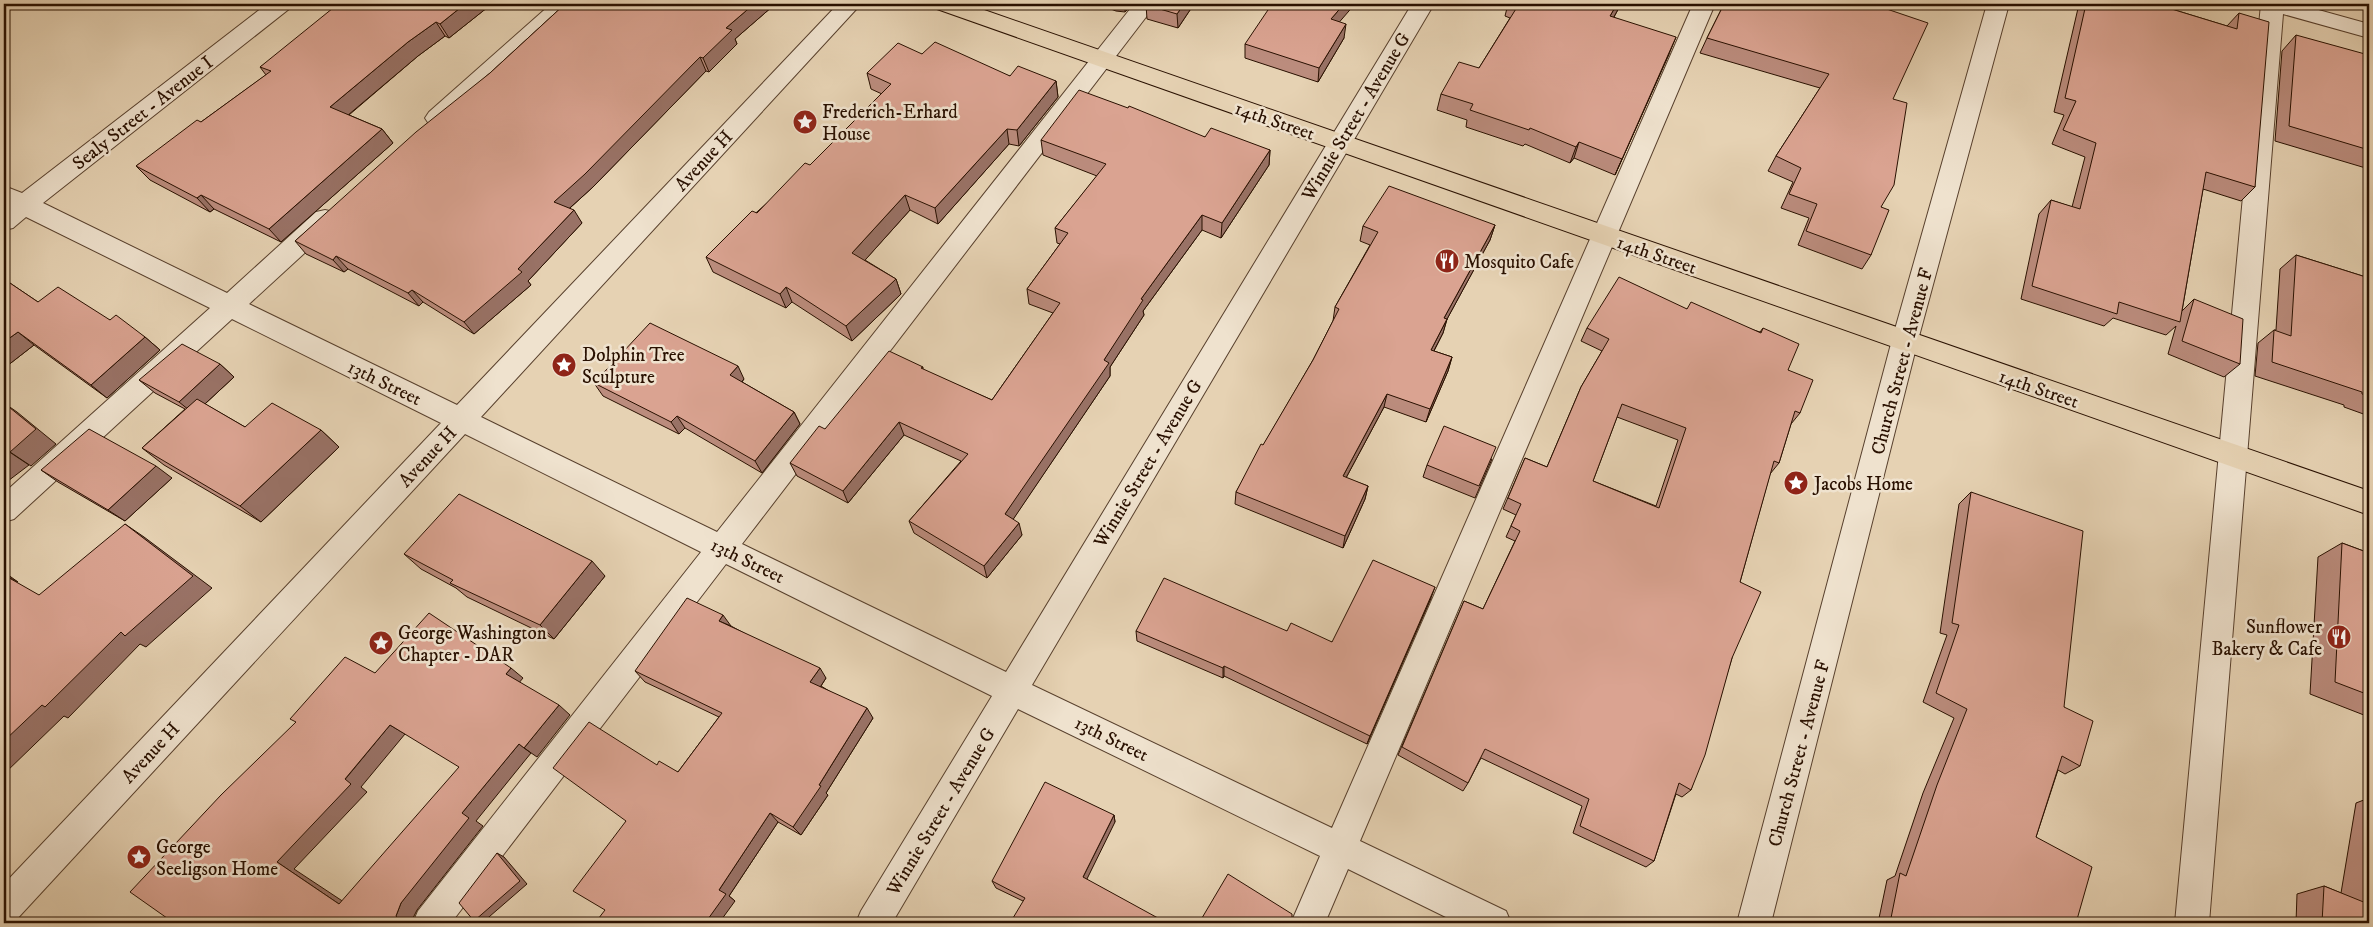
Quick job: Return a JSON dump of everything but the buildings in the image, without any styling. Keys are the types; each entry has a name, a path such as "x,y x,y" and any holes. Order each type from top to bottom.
{"main road":[{"name":"14th Street","path":"945,4 2369,503"}],"street":[{"name":"Sealy Street - Avenue I","path":"10,207 280,4"},
{"path":"418,135 564,4"},
{"name":"Avenue H","path":"4,908 850,4"},
{"path":"430,923 721,546 1145,4"},
{"name":"Winnie Street - Avenue G","path":"873,923 1423,4"},
{"path":"1308,923 1704,4"},
{"name":"Church Street - Avenue F","path":"1754,923 1905,340 1998,4"},
{"path":"2192,923 2273,4 2369,31"},
{"path":"4,510 346,201"},
{"name":"13th Street","path":"10,207 229,306 1494,923"}],"place":[{"name":"Frederich-Erhard House","path":"805,122"},
{"name":"Mosquito Cafe","path":"1447,261"},
{"name":"Dolphin Tree Sculpture","path":"564,365"},
{"name":"Jacobs Home","path":"1796,483"},
{"name":"Sunflower Bakery & Cafe","path":"2339,637"},
{"name":"George Washington Chapter - DAR","path":"381,643"},
{"name":"George Seeligson Home","path":"139,857"}]}
